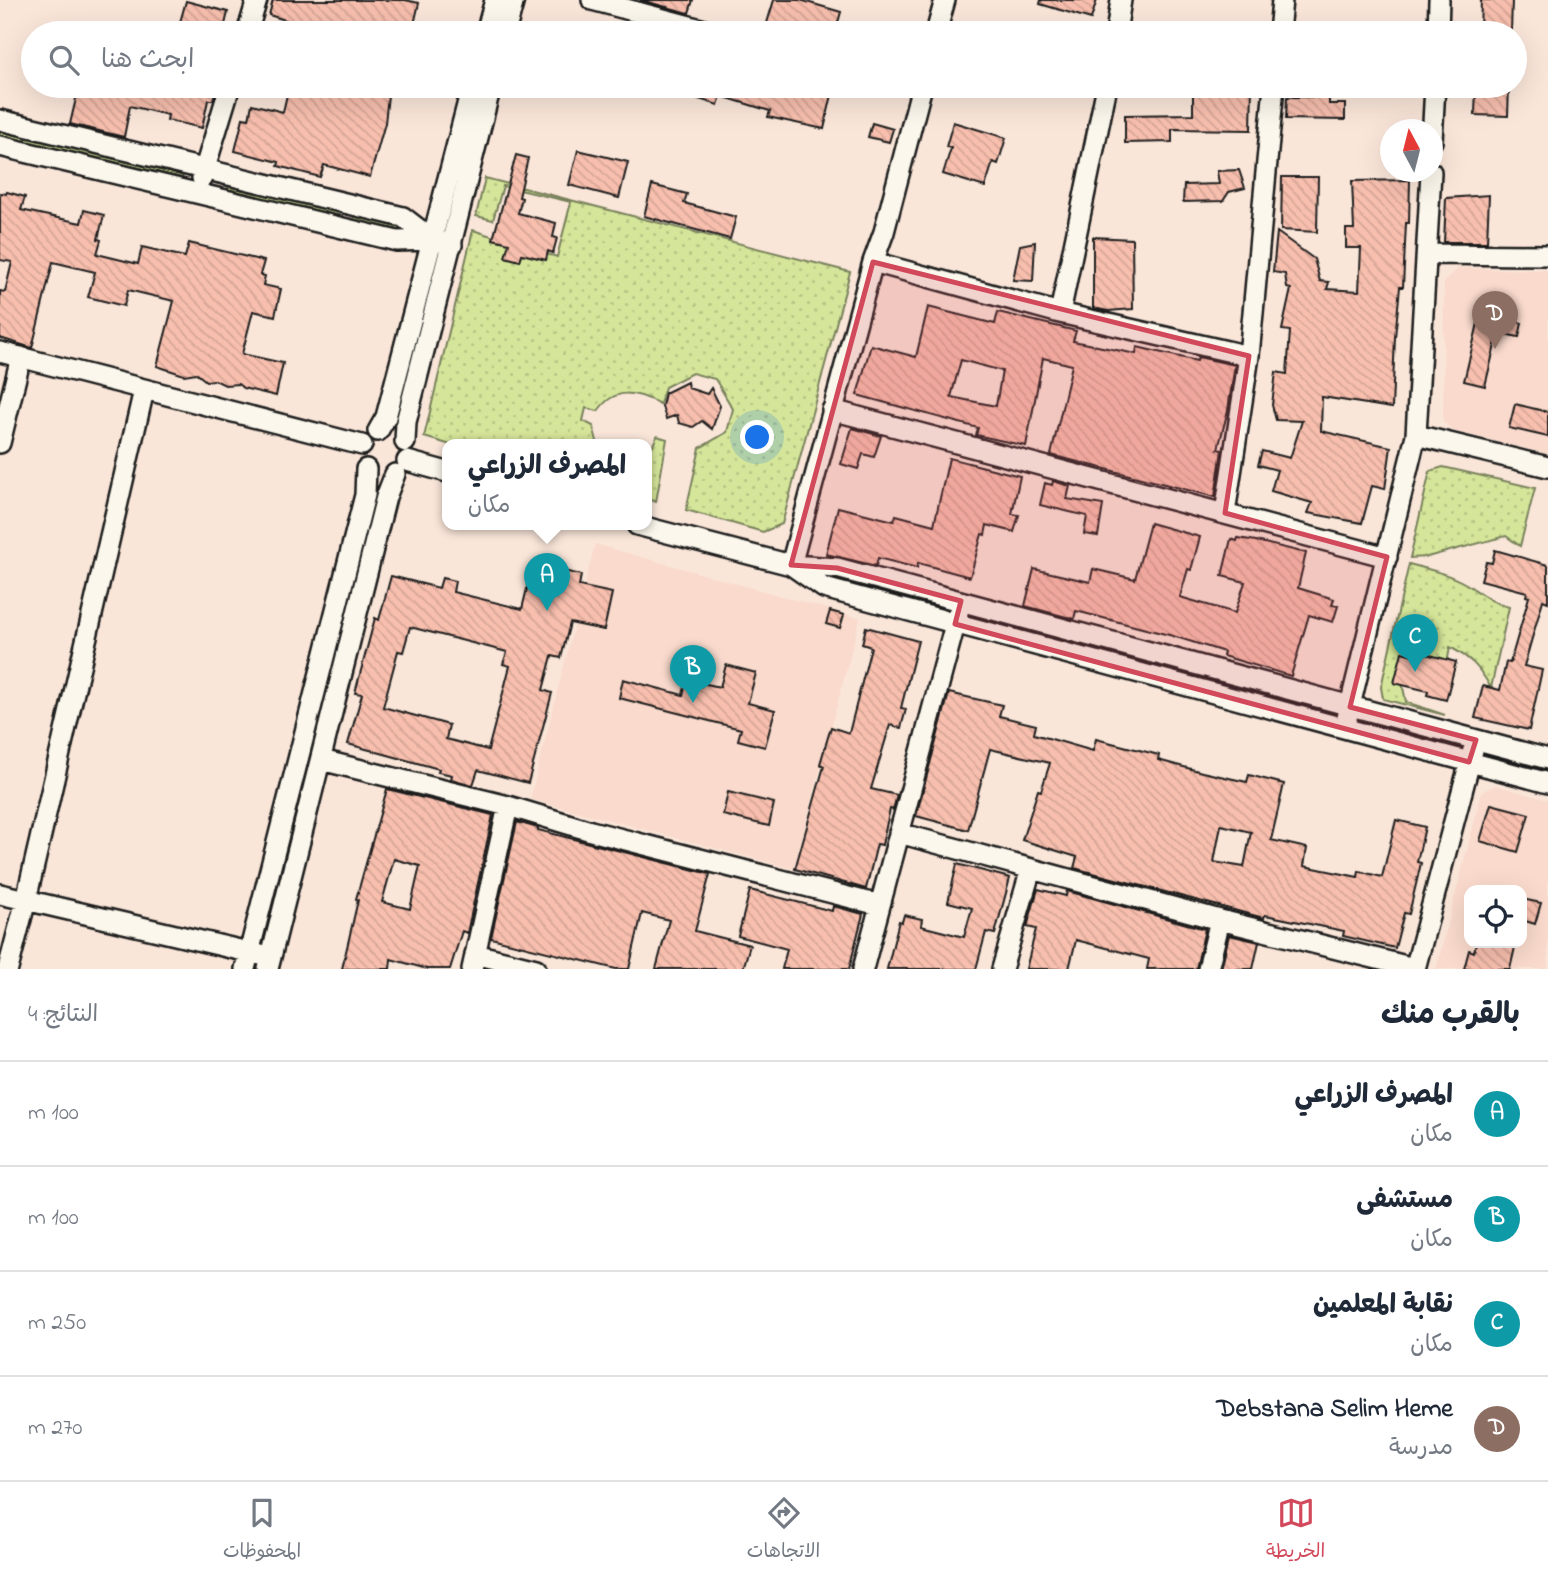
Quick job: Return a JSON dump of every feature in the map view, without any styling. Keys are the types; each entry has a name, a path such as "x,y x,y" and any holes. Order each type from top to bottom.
{"street":[{"path":"251,21 257,0"},
{"path":"489,21 495,0"},
{"path":"508,21 514,0"},
{"path":"592,0 671,21"},
{"path":"939,21 945,0"},
{"path":"1118,21 1121,0"},
{"path":"1280,21 1282,0"},
{"path":"1438,21 1439,0"},
{"path":"198,195 226,98"},
{"path":"0,894 247,960 269,963 386,497 402,459 406,422 452,245 475,110 474,98"},
{"path":"378,431 386,417 433,240 475,110 483,98"},
{"path":"791,565 873,262 884,232 915,98"},
{"path":"1060,313 1105,98"},
{"path":"1225,513 1249,356 1273,98"},
{"path":"1434,119 1435,98"},
{"path":"0,120 205,167 403,217 433,240"},
{"path":"0,146 397,242 433,240 452,245"},
{"path":"1345,728 1416,435 1431,182"},
{"path":"342,229 348,205"},
{"path":"1427,254 1548,255"},
{"path":"873,262 1060,313 1249,356"},
{"path":"0,352 362,445"},
{"path":"0,443 21,358"},
{"path":"8,969 144,390"},
{"path":"832,410 1387,556"},
{"path":"247,960 365,495 366,469 361,457 362,445 368,436 378,431 390,431 402,459"},
{"path":"1416,435 1548,467"},
{"path":"366,469 377,476 402,459"},
{"path":"402,459 442,471"},
{"path":"652,529 791,565 837,568 1548,759"},
{"path":"791,565 824,588 1548,783"},
{"path":"863,969 961,601"},
{"path":"899,833 1220,920 1415,968 1476,740"},
{"path":"321,760 508,806 592,831 879,905"},
{"path":"508,806 474,962 536,969"},
{"path":"1002,969 1031,869"},
{"path":"1208,969 1220,920"}],"highlighted area":[{"path":"873,262 1249,356 1225,513 1387,557 1350,707 1476,740 1469,762 955,624 961,601 837,568 791,565"}],"shaded area":[{"path":"1458,268 1548,270 1548,454 1454,431 1443,422 1444,283"},
{"path":"595,544 860,618 794,869 530,799"},
{"path":"1495,785 1548,800 1548,969 1436,969 1482,792"}],"green space":[{"path":"0,131 183,174 182,178 0,136"},
{"path":"485,178 850,272 782,524 763,532 686,510 700,448 727,432 733,409 715,379 692,373 665,387 660,404 634,394 626,394 611,398 598,411 586,408 583,421 593,426 596,439 442,439 442,442 424,437 473,230 557,257 571,202 503,186 493,220 476,216"},
{"path":"229,184 340,211 338,218 227,191"},
{"path":"354,215 401,226 400,232 353,221"},
{"path":"657,436 667,439 656,502 652,501 652,447"},
{"path":"1443,467 1535,488 1520,546 1506,536 1427,557 1410,558 1430,471"},
{"path":"1409,564 1453,577 1509,607 1491,688 1474,664 1450,647 1442,692 1402,682 1406,702 1445,715 1383,699 1381,687"},
{"path":"846,580 930,601 928,607 844,585"},
{"path":"983,615 1306,702 1304,709 981,621"}],"building":[{"path":"273,0 405,0 419,3 415,21 289,21 269,15"},
{"path":"640,0 693,0 689,13"},
{"path":"774,0 800,0 841,12 838,21 768,21"},
{"path":"1041,0 1097,0 1091,19 1040,4"},
{"path":"1481,0 1512,0 1511,21 1480,21"},
{"path":"186,1 228,12 226,21 180,21"},
{"path":"76,98 214,98 208,100 202,128 167,120 168,115 130,106 124,137 70,124"},
{"path":"286,98 388,98 385,123 370,177 324,165 320,177 278,166 279,162 235,151 243,118 249,119 252,104 283,112"},
{"path":"696,98 720,98 718,105"},
{"path":"728,98 831,98 824,129 768,117 770,111"},
{"path":"1193,98 1252,98 1251,130 1172,129 1172,142 1125,143 1125,115 1193,114"},
{"path":"1287,98 1329,98 1329,104 1345,104 1345,120 1286,119"},
{"path":"1476,98 1509,98 1508,116 1475,115"},
{"path":"953,122 1006,138 998,164 993,162 985,187 943,174 951,148 946,147"},
{"path":"872,123 893,129 889,142 868,137"},
{"path":"578,150 628,162 619,198 569,185"},
{"path":"516,155 528,158 518,213 556,223 553,237 557,238 553,253 548,251 546,260 522,254 520,261 505,257 509,243 493,239"},
{"path":"1239,170 1245,188 1229,192 1223,201 1183,202 1184,185 1219,184 1217,171"},
{"path":"1282,177 1318,177 1317,232 1281,230"},
{"path":"1352,181 1410,182 1403,287 1400,287 1395,337 1392,408 1322,397 1321,431 1391,447 1385,489 1372,486 1362,523 1308,513 1312,503 1271,491 1277,470 1258,465 1262,451 1290,458 1302,421 1276,420 1272,405 1276,372 1287,374 1290,331 1282,330 1291,289 1287,288 1285,274 1273,272 1277,232 1314,259 1320,281 1329,282 1327,289 1359,291 1361,248 1346,248 1346,229 1354,229"},
{"path":"652,185 687,194 684,203 736,217 730,239 644,216"},
{"path":"0,193 25,197 21,210 81,223 84,210 104,215 97,254 138,264 142,247 185,257 189,243 264,261 260,275 265,276 263,285 281,289 275,316 253,311 242,354 283,363 276,396 243,388 238,384 225,385 215,380 206,381 196,373 184,375 157,366 174,301 128,290 124,306 88,297 95,272 53,262 32,348 0,338 0,291 5,292 12,262 0,260"},
{"path":"1489,195 1487,242 1444,242 1446,198"},
{"path":"1093,237 1132,239 1133,309 1108,311 1093,308"},
{"path":"1035,242 1033,281 1013,280 1020,245"},
{"path":"1483,303 1503,307 1501,318 1522,323 1519,337 1498,333 1485,386 1464,381"},
{"path":"928,307 995,324 998,312 1076,331 1073,341 1136,354 1137,347 1197,361 1198,357 1235,365 1218,449 1222,450 1215,497 1051,455 1072,365 1043,358 1026,446 976,435 978,428 857,395 871,345 916,357","holes":["961,360 1002,371 996,406 951,397"]},
{"path":"687,382 688,388 707,394 711,388 720,406 712,429 702,421 693,427 679,423 677,415 666,419 662,406 665,393"},
{"path":"1515,404 1548,412 1548,437 1509,428"},
{"path":"852,428 881,436 874,457 863,454 858,469 841,464"},
{"path":"949,458 1020,476 1012,514 1019,515 1014,532 987,525 970,577 918,563 917,568 878,558 876,566 826,554 838,507 894,521 896,515 934,525"},
{"path":"1053,481 1070,486 1067,499 1103,505 1098,536 1084,534 1087,516 1040,505 1045,483 1052,485"},
{"path":"1150,523 1200,537 1180,597 1235,613 1245,582 1222,576 1231,539 1256,541 1306,553 1298,588 1334,599 1332,605 1338,606 1333,622 1309,615 1291,676 1223,656 1224,652 1173,636 1076,611 1074,619 1025,606 1034,569 1090,582 1093,569 1135,579"},
{"path":"1495,550 1548,565 1548,602 1543,600 1524,666 1542,670 1529,730 1475,718 1483,686 1500,690 1506,662 1510,663 1529,597 1526,596 1527,592 1481,580 1486,562 1492,563"},
{"path":"533,564 581,575 579,586 612,593 604,630 570,623 561,658 552,656 543,690 552,693 528,783 478,770 473,785 451,779 452,775 438,772 439,769 348,744 362,694 355,693 375,618 379,620 391,576 439,588 442,578 455,581 453,592 522,609","holes":["410,627 507,652 503,664 510,666 488,750 446,739 449,725 383,707 398,651 403,652"]},
{"path":"830,611 844,615 840,628 826,624"},
{"path":"866,627 918,641 901,708 906,709 901,728 890,725 871,789 897,795 893,810 890,809 882,845 877,844 866,889 795,869 824,766 820,764 831,727 849,733 871,647 862,644"},
{"path":"1415,651 1456,662 1446,700 1427,695 1428,691 1394,683 1402,652 1414,655"},
{"path":"726,665 756,673 748,703 775,710 765,747 738,740 741,729 619,698 623,679 683,695 686,682 720,687"},
{"path":"949,693 1002,705 999,716 1036,725 1034,734 1093,751 1096,739 1159,755 1158,760 1202,772 1247,782 1249,775 1284,784 1271,840 1307,848 1304,866 1358,877 1359,871 1382,877 1396,820 1425,827 1417,862 1421,863 1409,914 1404,913 1395,948 1343,936 1344,931 1265,915 1264,918 1074,868 1077,857 1022,840 1050,763 990,749 968,830 916,816","holes":["1221,825 1251,832 1244,867 1214,862"]},
{"path":"387,789 493,815 467,933 462,931 450,969 427,969 391,959 390,969 342,969 358,900 356,899","holes":["394,859 420,866 410,909 382,902"]},
{"path":"728,792 774,803 769,826 723,815"},
{"path":"1491,804 1529,814 1518,852 1480,841"},
{"path":"517,822 538,830 710,874 695,931 750,945 743,969 656,969 669,920 642,913 629,969 616,969 491,938"},
{"path":"957,864 1010,878 995,934 986,932 976,969 887,969 899,921 902,922 904,915 922,919 921,926 964,937 972,908 948,902"},
{"path":"1038,889 1066,896 1067,891 1205,929 1196,969 1147,969 1149,959 1076,940 1069,969 1026,969 1036,929 1027,927"},
{"path":"750,890 832,911 833,906 863,914 849,969 782,969 787,949 738,936"},
{"path":"1527,900 1541,903 1535,924 1527,922"},
{"path":"1229,935 1259,942 1253,969 1221,969"},
{"path":"1475,948 1515,948 1510,969 1464,969 1469,950 1474,952"}],"place":[{"name":"Debstana Selim Heme","path":"1495,349"},
{"name":"المصرف الزراعي","path":"547,611"},
{"name":"نقابة المعلمين","path":"1415,672"},
{"name":"مستشفى","path":"693,703"}]}
